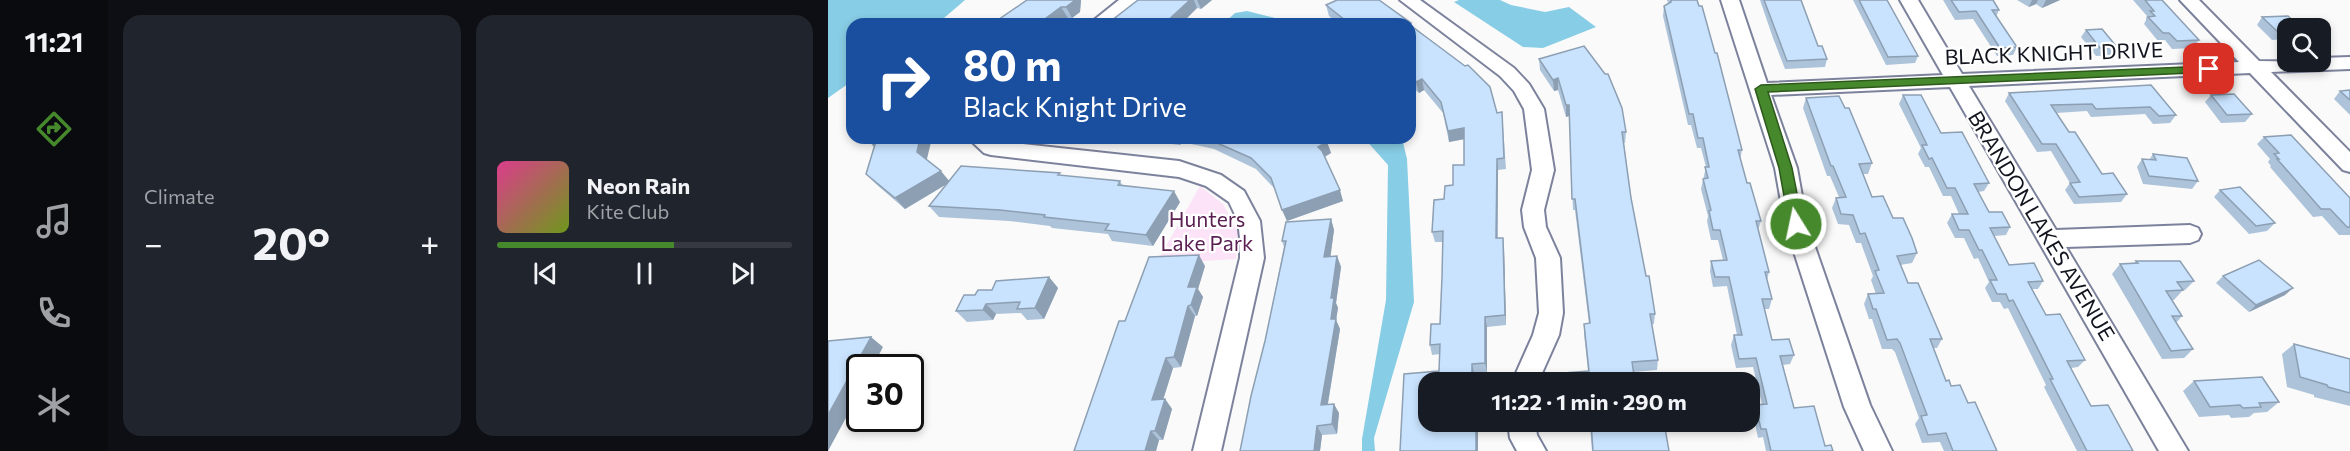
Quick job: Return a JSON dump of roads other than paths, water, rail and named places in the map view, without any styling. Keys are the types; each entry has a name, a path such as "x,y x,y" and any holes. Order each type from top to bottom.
{"street":[{"path":"1106,18 1130,0"},
{"path":"1408,0 1507,72 1522,88 1534,109 1543,170 1533,210 1535,227 1548,258 1551,313 1546,335 1529,372"},
{"path":"1730,0 1786,168 1796,224 1857,407 1878,451"},
{"name":"BRANDON LAKES AVENUE","path":"1909,0 2174,451"},
{"path":"2190,0 2350,165"},
{"name":"BLACK KNIGHT DRIVE","path":"1761,89 2350,63"},
{"path":"986,144 992,148 1179,169 1209,177 1227,188 1245,206 1253,231 1252,258 1207,451"},
{"path":"2049,239 2190,234"},
{"path":"1523,432 1524,438 1532,451"}],"water":[{"path":"828,0 965,0 944,18 846,18 846,85 828,98"},
{"path":"1500,0 1511,5 1545,12 1569,7 1596,27 1543,48 1523,47 1454,2"},
{"path":"1247,11 1275,18 1230,18 1235,13"},
{"path":"1369,144 1403,144 1407,159 1414,302 1374,438 1375,451 1362,451 1362,439 1386,300 1388,165"}],"park label":[{"name":"Hunters Lake Park","path":"1207,232"}]}
